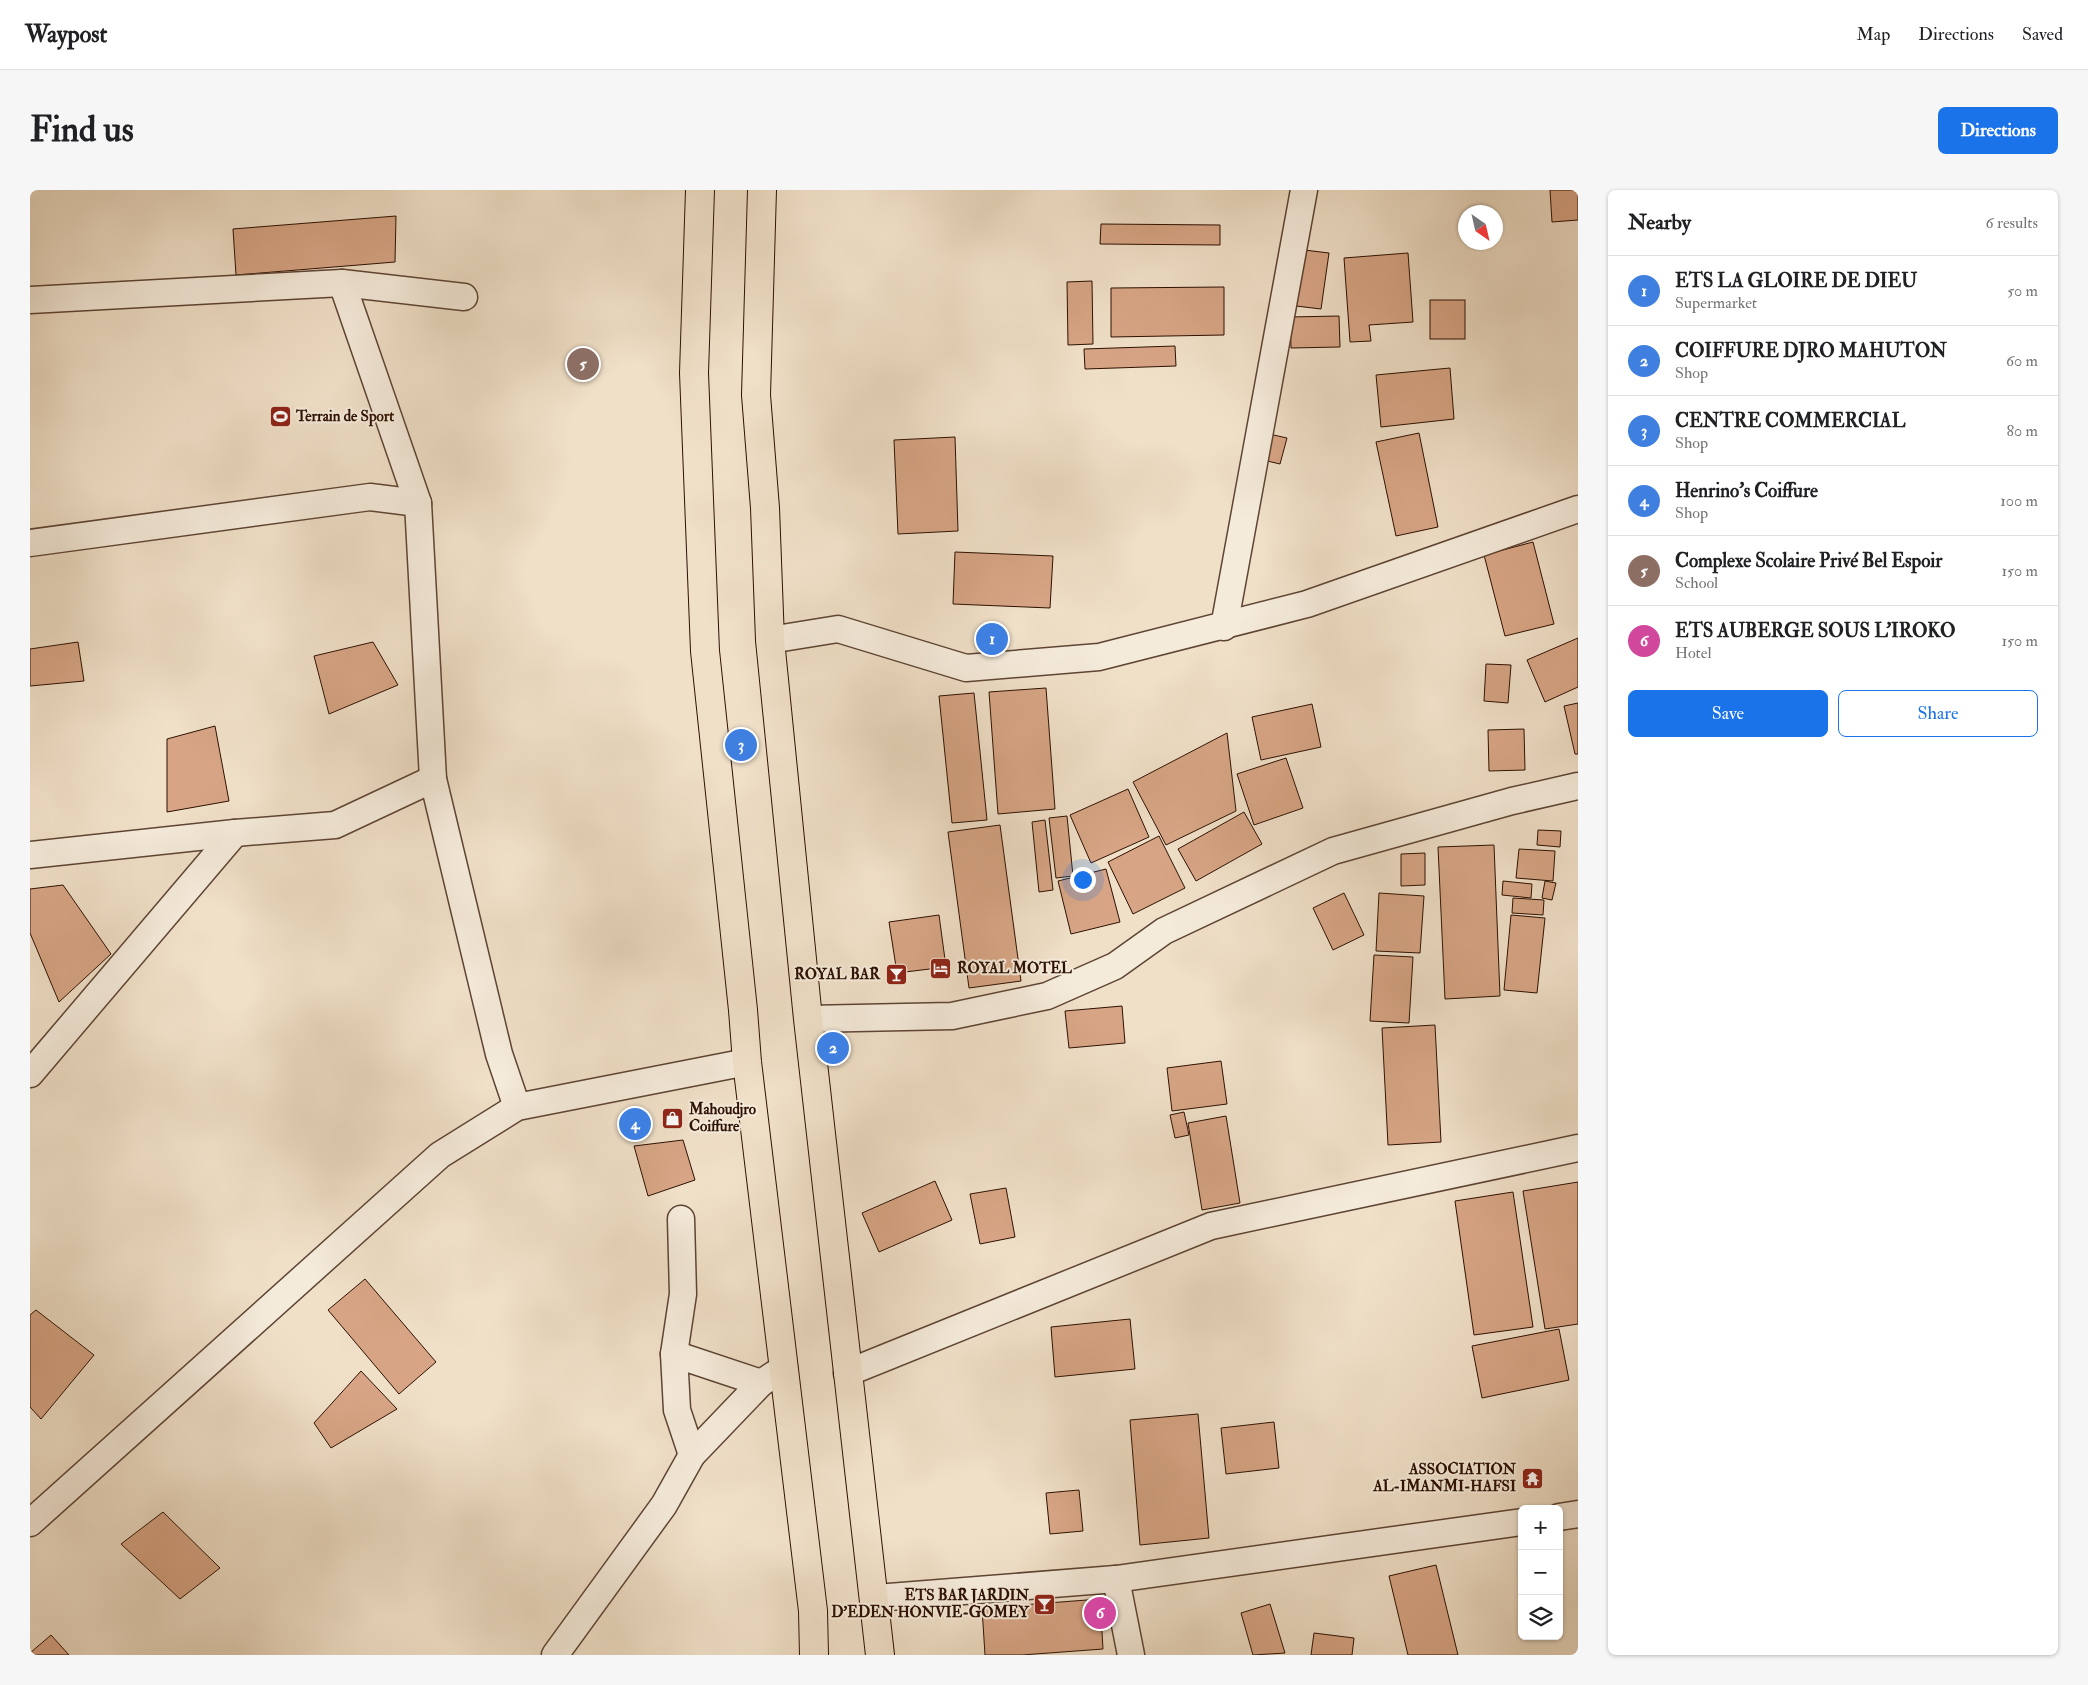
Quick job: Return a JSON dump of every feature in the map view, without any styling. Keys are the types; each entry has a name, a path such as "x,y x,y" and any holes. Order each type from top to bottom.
{"main road":[{"path":"700,190 694,373 705,651 747,1062 813,1612 814,1655"},
{"path":"762,190 756,395 765,508 770,640 808,1019 847,1373 876,1598 880,1655"}],"street":[{"path":"1224,627 1304,190"},
{"path":"342,284 418,503 433,779 499,1054 517,1108"},
{"path":"30,300 342,284 464,297"},
{"path":"370,497 404,462"},
{"path":"30,543 370,497 418,503"},
{"path":"770,640 838,629 966,668 1099,657 1224,627 1307,604 1578,509"},
{"path":"30,855 235,833 335,825 433,779"},
{"path":"808,1019 952,1016 1047,996 1115,966 1164,931 1333,851 1512,801 1578,786"},
{"path":"30,1074 235,833"},
{"path":"30,1523 440,1156 517,1108 747,1062"},
{"path":"847,1373 1211,1226 1578,1148"},
{"path":"681,1219 683,1294 674,1354 677,1410 692,1455"},
{"path":"674,1354 762,1384"},
{"path":"554,1655 664,1505 692,1455 762,1384 784,1368"},
{"path":"1563,1516 1578,1514"},
{"path":"876,1598 1116,1579 1518,1523"},
{"path":"1116,1579 1131,1655"}],"building":[{"path":"1550,190 1578,190 1578,220 1552,222"},
{"path":"396,216 395,262 236,275 233,229"},
{"path":"1101,224 1220,225 1220,245 1100,244"},
{"path":"1296,249 1329,253 1321,309 1288,305"},
{"path":"1408,253 1413,322 1369,325 1371,341 1350,342 1344,258"},
{"path":"1092,281 1093,344 1068,345 1067,282"},
{"path":"1224,287 1224,335 1111,337 1111,288"},
{"path":"1430,300 1465,300 1465,339 1430,339"},
{"path":"1339,316 1340,347 1291,348 1290,317"},
{"path":"1175,346 1176,366 1085,369 1084,349"},
{"path":"1450,368 1454,419 1381,427 1376,375"},
{"path":"1419,433 1438,527 1396,536 1376,442"},
{"path":"1269,434 1287,438 1280,464 1263,460"},
{"path":"955,437 958,531 898,534 894,440"},
{"path":"1533,542 1554,624 1505,636 1484,555"},
{"path":"955,552 1053,556 1050,608 953,604"},
{"path":"1578,638 1578,687 1545,702 1527,660"},
{"path":"78,642 84,681 30,686 30,649"},
{"path":"373,642 398,685 329,714 314,656"},
{"path":"1486,664 1511,665 1508,703 1484,701"},
{"path":"1046,688 1055,809 998,814 989,692"},
{"path":"974,693 987,820 952,823 939,696"},
{"path":"1578,703 1578,754 1575,754 1564,706"},
{"path":"1312,704 1321,747 1261,760 1252,717"},
{"path":"215,726 229,801 167,812 167,739"},
{"path":"1524,729 1525,770 1489,771 1488,730"},
{"path":"1227,733 1236,811 1166,845 1133,782"},
{"path":"1286,758 1303,808 1254,825 1237,774"},
{"path":"1128,789 1149,837 1091,863 1070,815"},
{"path":"1244,812 1262,844 1196,881 1178,849"},
{"path":"1067,816 1073,876 1056,878 1049,818"},
{"path":"1045,820 1053,890 1039,892 1032,822"},
{"path":"1000,825 1021,981 969,988 948,832"},
{"path":"1538,830 1561,831 1560,847 1537,845"},
{"path":"1159,836 1185,888 1133,914 1108,862"},
{"path":"1494,845 1500,996 1445,999 1438,847"},
{"path":"1519,849 1555,851 1553,881 1516,878"},
{"path":"1425,853 1425,885 1401,886 1401,854"},
{"path":"1106,869 1120,922 1071,934 1058,881"},
{"path":"1503,881 1532,884 1531,898 1502,895"},
{"path":"1545,881 1556,883 1552,900 1542,898"},
{"path":"63,885 111,954 59,1002 30,933 30,889"},
{"path":"1344,893 1364,935 1333,950 1313,908"},
{"path":"1379,893 1424,896 1420,953 1376,951"},
{"path":"1513,898 1544,900 1543,915 1512,913"},
{"path":"939,915 946,967 897,973 889,922"},
{"path":"1511,915 1545,918 1537,993 1504,990"},
{"path":"1374,955 1413,957 1409,1023 1370,1021"},
{"path":"1122,1006 1125,1043 1069,1048 1065,1011"},
{"path":"1435,1025 1441,1142 1388,1145 1382,1028"},
{"path":"1221,1061 1227,1104 1172,1111 1167,1068"},
{"path":"1184,1112 1189,1135 1175,1138 1170,1115"},
{"path":"1226,1116 1240,1203 1202,1210 1188,1123"},
{"path":"683,1140 695,1180 648,1196 634,1146"},
{"path":"935,1181 952,1220 879,1252 862,1213"},
{"path":"1578,1182 1578,1324 1545,1329 1523,1191"},
{"path":"1006,1188 1015,1237 980,1244 970,1194"},
{"path":"1513,1192 1533,1327 1474,1335 1455,1201"},
{"path":"365,1279 436,1362 399,1394 328,1310"},
{"path":"36,1310 94,1355 41,1419 30,1407 30,1315"},
{"path":"1130,1319 1135,1369 1055,1377 1051,1327"},
{"path":"1559,1329 1569,1380 1482,1398 1472,1346"},
{"path":"361,1371 397,1409 331,1448 314,1423"},
{"path":"1198,1414 1209,1538 1140,1545 1130,1420"},
{"path":"1274,1422 1279,1468 1226,1474 1221,1428"},
{"path":"1079,1490 1083,1531 1050,1534 1046,1493"},
{"path":"163,1512 220,1568 180,1599 121,1544"},
{"path":"1436,1565 1458,1655 1408,1655 1389,1576"},
{"path":"1100,1599 1103,1649 1022,1655 985,1655 982,1608"},
{"path":"1270,1604 1285,1653 1253,1655 1241,1613"},
{"path":"1314,1633 1354,1638 1352,1655 1311,1655"},
{"path":"51,1635 69,1655 30,1655 30,1653"}],"place":[{"name":"Complexe Scolaire Privé Bel Espoir","path":"583,364"},
{"name":"Terrain de Sport","path":"280,416"},
{"name":"ETS LA GLOIRE DE DIEU","path":"992,639"},
{"name":"CENTRE COMMERCIAL","path":"741,745"},
{"name":"ROYAL MOTEL","path":"941,968"},
{"name":"ROYAL BAR","path":"896,974"},
{"name":"COIFFURE DJRO MAHUTON","path":"833,1048"},
{"name":"Mahoudjro Coiffure","path":"673,1118"},
{"name":"Henrino's Coiffure","path":"635,1124"},
{"name":"ASSOCIATION AL-IMANMI-HAFSI","path":"1532,1478"},
{"name":"ETS BAR JARDIN D'EDEN HONVIE-GOMEY","path":"1045,1604"},
{"name":"ETS AUBERGE SOUS L'IROKO","path":"1100,1613"}]}
